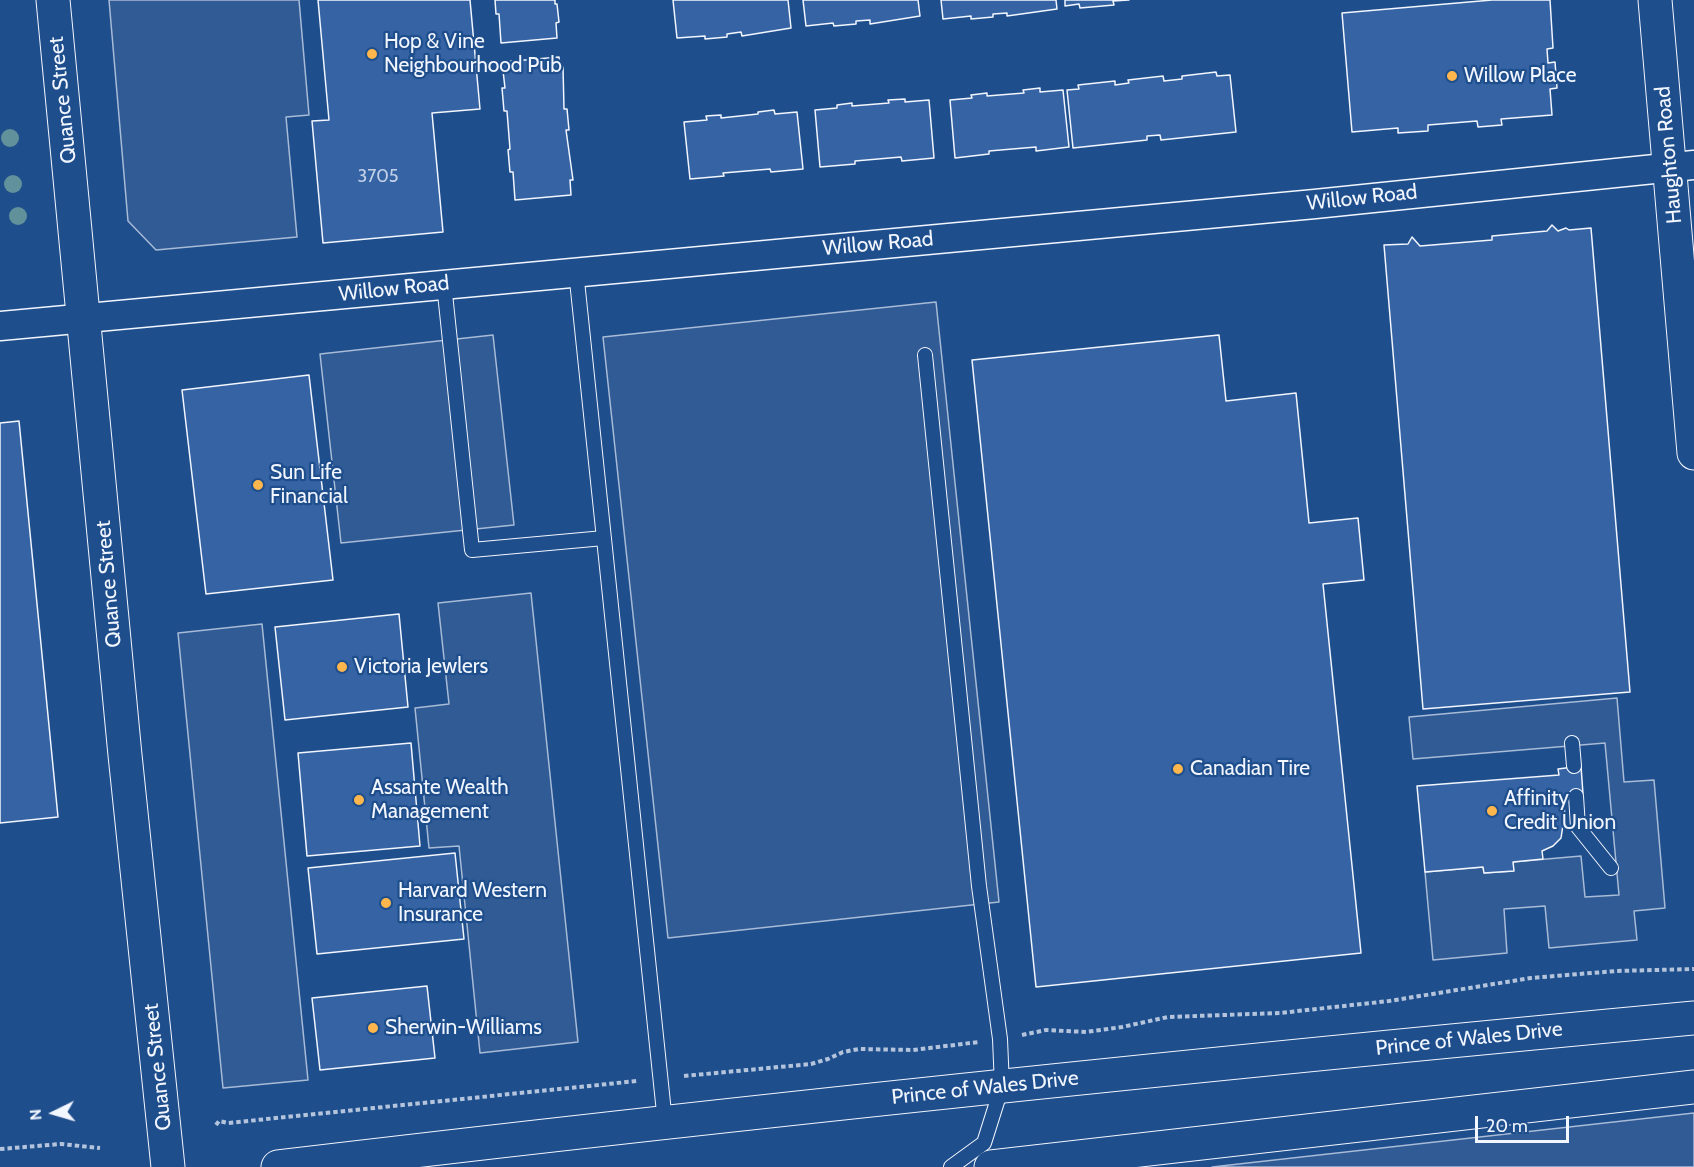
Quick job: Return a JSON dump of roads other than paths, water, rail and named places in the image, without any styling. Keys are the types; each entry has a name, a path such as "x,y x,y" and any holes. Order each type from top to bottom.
{"main road":[{"name":"Quance Street","path":"53,0 85,317 125,756 168,1167"},
{"name":"Haughton Road","path":"1655,0 1682,166 1694,453"},
{"name":"Prince of Wales Drive","path":"278,1167 1002,1086 1694,1018"},
{"path":"991,1167 1694,1087"}],"street":[{"name":"Willow Road","path":"85,317 1315,204 1682,166"},
{"path":"0,326 85,317"}],"lane":[{"path":"576,271 665,1123"},
{"path":"444,284 472,550 603,538"},
{"path":"926,355 977,864 1000,1039 1002,1086 984,1143 951,1167"},
{"path":"1572,743 1574,766"},
{"path":"1576,796 1578,827 1611,868"}],"place":[{"name":"Hop & Vine Neighbourhood Pub","path":"372,54"},
{"name":"Willow Place","path":"1452,76"},
{"name":"Sun Life Financial","path":"258,485"},
{"name":"Victoria Jewlers","path":"342,667"},
{"name":"Canadian Tire","path":"1178,769"},
{"name":"Assante Wealth Management","path":"359,800"},
{"name":"Affinity Credit Union","path":"1492,811"},
{"name":"Harvard Western Insurance","path":"386,903"},
{"name":"Sherwin-Williams","path":"373,1028"}]}
